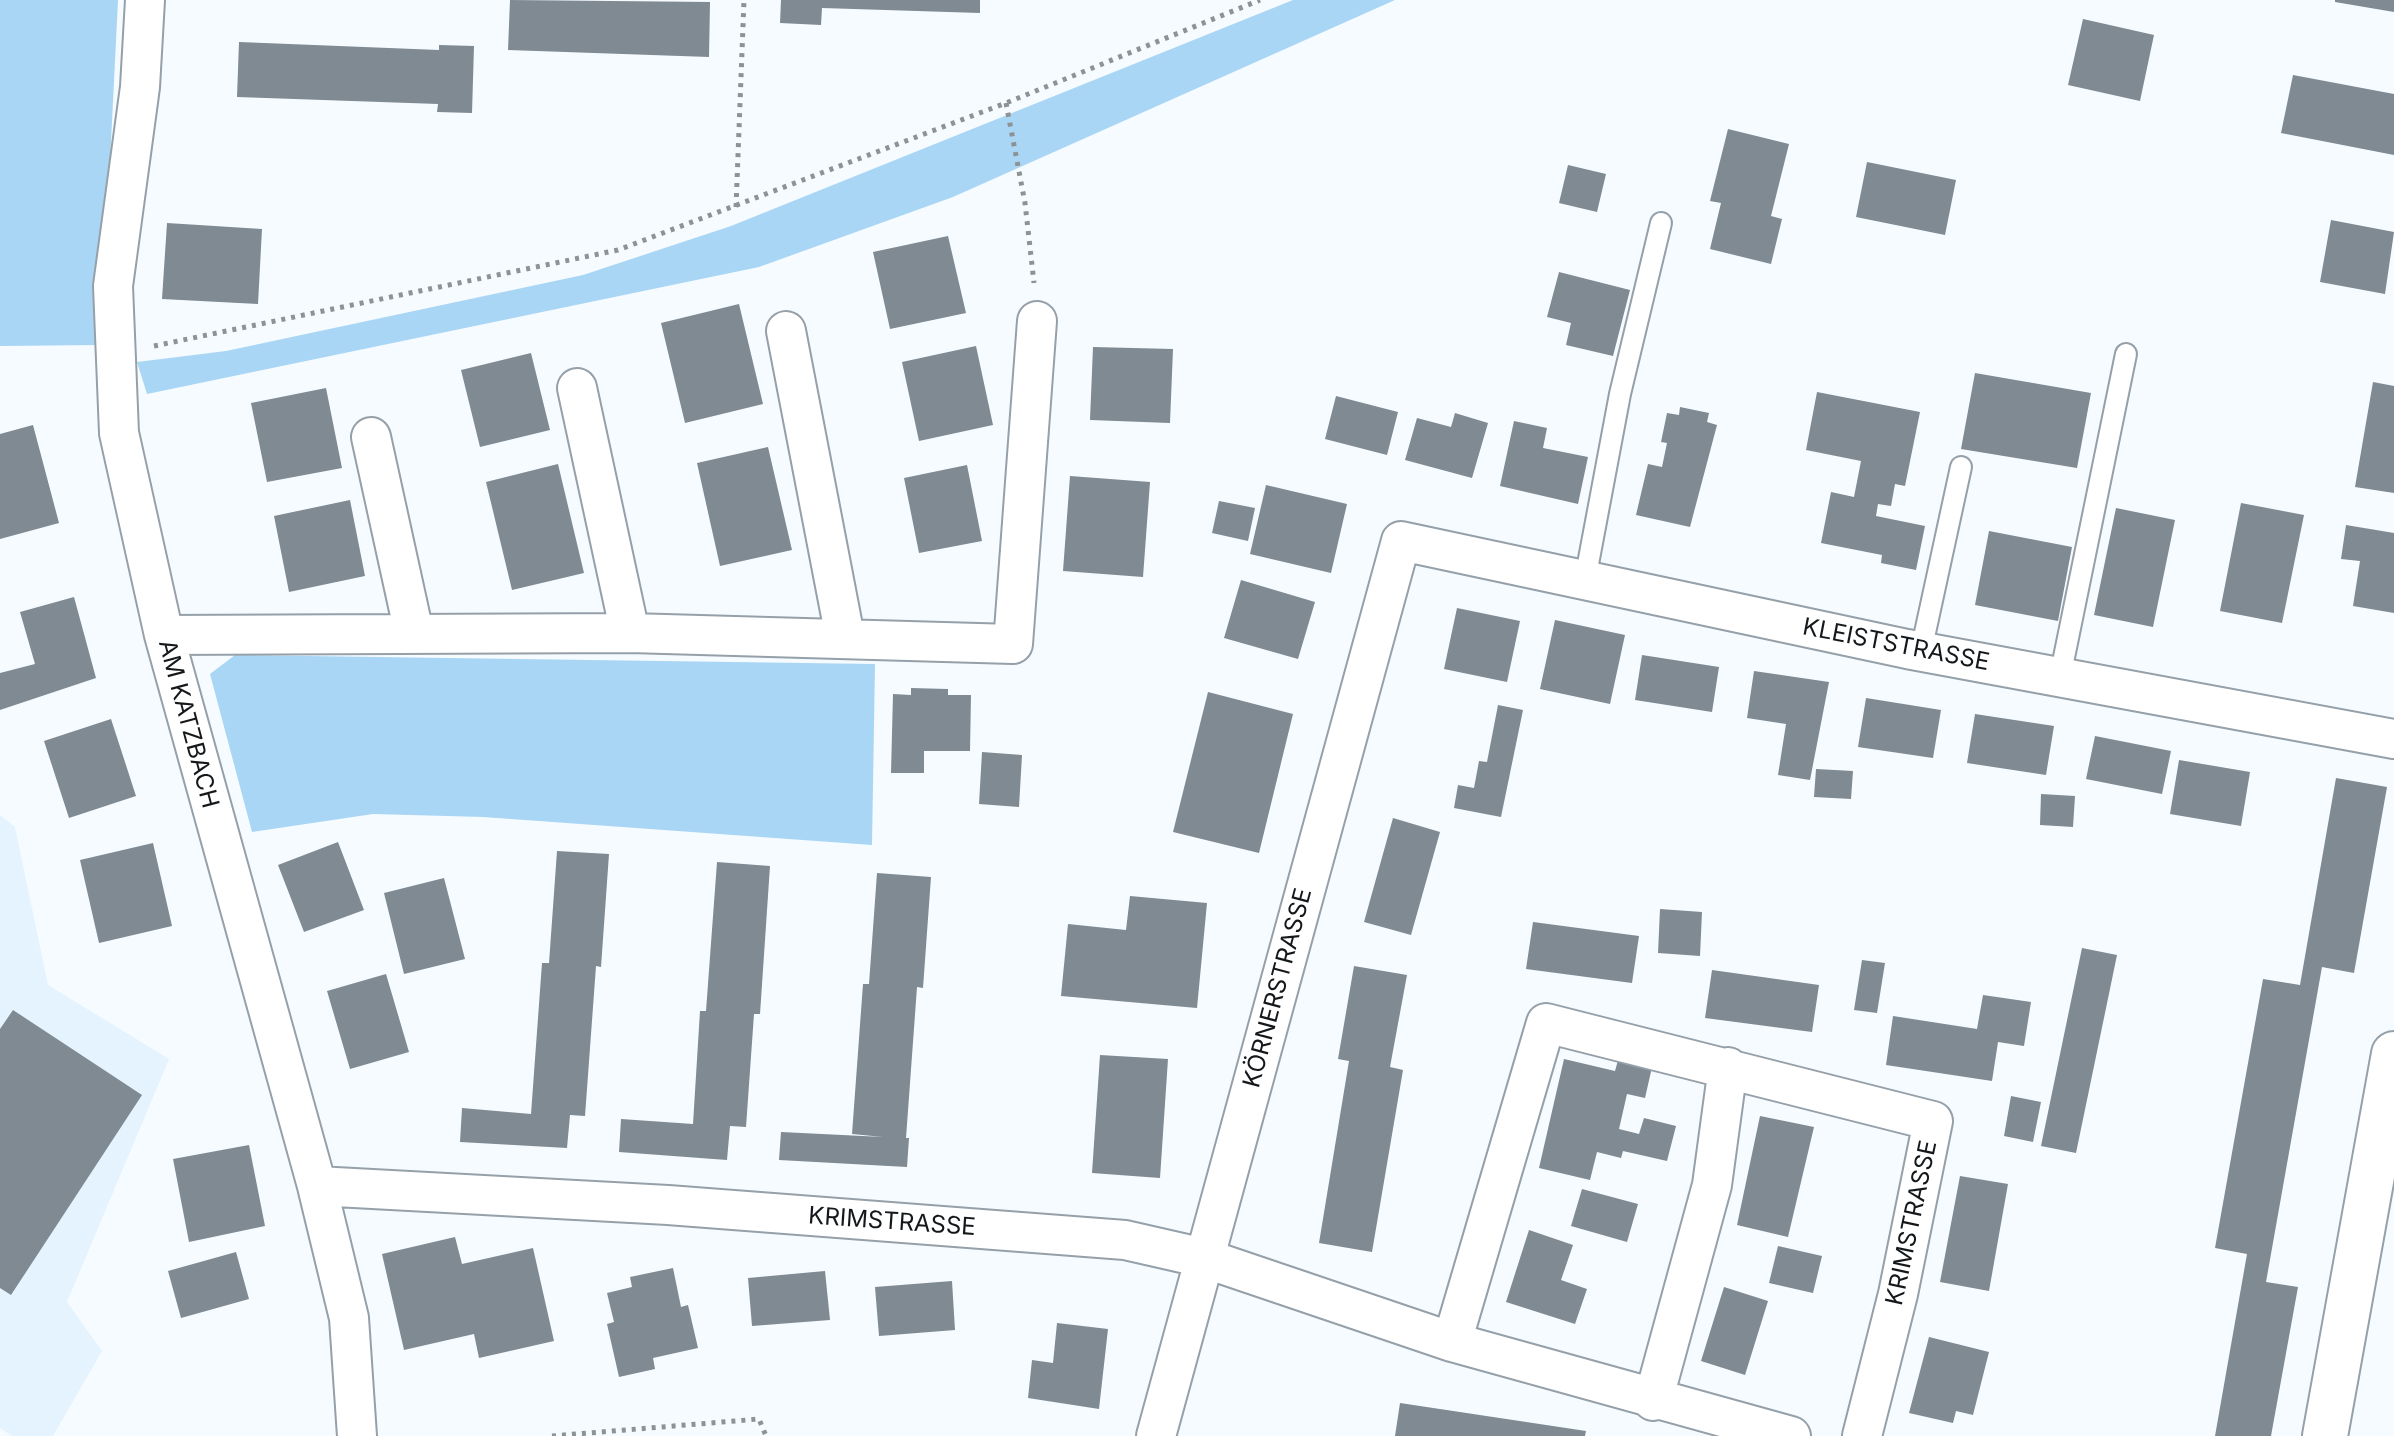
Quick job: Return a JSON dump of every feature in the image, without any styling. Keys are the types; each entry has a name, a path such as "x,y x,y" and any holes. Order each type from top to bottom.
{"main road":[{"path":"2325,1436 2393,1065"}],"street":[{"name":"AM KATZBACH","path":"145,0 140,87 113,286 119,433 164,635 317,1186 349,1318 357,1436"},
{"path":"164,635 630,633 1013,644 1037,321"},
{"path":"786,331 845,637"},
{"path":"577,388 630,633"},
{"path":"371,437 414,633"},
{"name":"KLEISTSTRASSE","path":"1401,541 1921,651 2394,739"},
{"name":"KÖRNERSTRASSE","path":"1156,1436 1401,541"},
{"name":"KRIMSTRASSE","path":"1452,1342 1546,1023 1933,1121 1898,1294 1862,1436"},
{"path":"1653,1401 1712,1185 1728,1067"},
{"name":"KRIMSTRASSE","path":"317,1186 668,1205 1125,1240 1204,1258 1452,1342 1653,1401 1791,1436"}],"lane":[{"path":"1585,580 1620,394 1661,223"},
{"path":"2060,677 2126,354"},
{"path":"1921,651 1961,467"}],"path":[{"path":"736,207 744,0"},
{"path":"114,355 618,250 1006,103 1260,0"},
{"path":"1006,103 1025,203 1037,321"},
{"path":"552,1436 759,1419 766,1436"}],"shaded area":[{"path":"0,0 118,0 101,345 0,346"},
{"path":"1293,0 1395,0 953,197 759,267 147,394 137,362 226,351 583,275 731,226"},
{"path":"235,655 875,664 872,845 483,817 373,814 252,832 210,674"},
{"path":"0,815 15,827 48,985 169,1059 67,1302 102,1351 53,1436 12,1436 0,1428"}],"building":[{"path":"510,0 710,2 709,57 508,50"},
{"path":"781,0 980,0 980,13 822,8 821,25 780,23"},
{"path":"2394,0 2394,12 2335,2"},
{"path":"2083,19 2154,35 2140,101 2068,85"},
{"path":"239,42 439,50 439,45 474,46 472,113 437,112 438,104 237,97"},
{"path":"2293,75 2394,94 2394,155 2281,133"},
{"path":"1728,129 1789,144 1771,216 1782,219 1771,264 1710,249 1721,203 1710,201"},
{"path":"1867,162 1956,180 1945,235 1856,217"},
{"path":"1568,165 1606,174 1597,212 1559,203"},
{"path":"2331,220 2394,232 2385,294 2320,282"},
{"path":"167,223 262,229 258,304 162,299"},
{"path":"948,236 966,313 890,329 873,252"},
{"path":"1559,272 1630,290 1613,356 1566,345 1571,323 1547,317"},
{"path":"739,304 763,404 685,423 661,323"},
{"path":"976,346 993,425 919,441 902,362"},
{"path":"1093,347 1173,349 1170,423 1090,420"},
{"path":"531,353 550,430 480,447 461,370"},
{"path":"1975,373 2091,393 2077,468 1961,449"},
{"path":"2373,382 2394,386 2394,493 2355,487"},
{"path":"326,388 342,468 267,482 251,403"},
{"path":"1817,392 1920,412 1905,486 1895,484 1891,506 1878,504 1876,516 1925,526 1916,570 1881,563 1882,555 1821,543 1831,492 1854,497 1861,461 1806,450"},
{"path":"1336,396 1398,412 1387,455 1325,439"},
{"path":"1680,407 1709,413 1707,422 1717,425 1690,527 1636,515 1648,464 1662,467 1667,443 1661,442 1667,413 1679,415"},
{"path":"1455,413 1488,423 1472,478 1405,460 1417,418 1451,427"},
{"path":"1514,421 1547,428 1543,448 1588,457 1578,504 1500,486"},
{"path":"33,425 59,523 0,539 0,434"},
{"path":"768,447 792,550 720,566 697,463"},
{"path":"558,464 584,573 512,590 486,482"},
{"path":"967,465 982,541 919,553 904,478"},
{"path":"1070,476 1150,482 1143,577 1063,571"},
{"path":"1266,485 1347,504 1331,573 1250,554"},
{"path":"350,500 365,576 289,592 274,516"},
{"path":"1219,501 1255,508 1248,541 1212,533"},
{"path":"2241,503 2304,515 2282,623 2220,611"},
{"path":"2116,508 2175,520 2153,627 2094,615"},
{"path":"2346,525 2394,533 2394,613 2353,606 2360,561 2341,559"},
{"path":"1989,531 2072,547 2058,621 1975,605"},
{"path":"1241,580 1315,602 1298,659 1224,638"},
{"path":"74,597 96,678 0,710 0,673 35,664 20,612"},
{"path":"1457,608 1520,621 1507,682 1444,669"},
{"path":"1555,620 1625,635 1610,704 1540,689"},
{"path":"1642,655 1719,667 1712,712 1635,700"},
{"path":"1754,671 1829,682 1810,780 1778,775 1786,724 1747,718"},
{"path":"911,688 948,689 948,695 971,695 970,751 924,751 924,773 891,773 893,694 911,695"},
{"path":"1208,692 1293,714 1259,853 1173,832"},
{"path":"1866,698 1941,710 1933,758 1858,747"},
{"path":"1498,705 1523,710 1501,817 1454,808 1458,785 1474,788 1479,761 1487,762"},
{"path":"1975,714 2054,726 2046,775 1967,763"},
{"path":"111,719 136,796 69,818 44,741"},
{"path":"2095,736 2171,751 2162,794 2086,779"},
{"path":"982,752 1022,755 1019,807 979,804"},
{"path":"2179,760 2250,772 2241,826 2170,814"},
{"path":"1816,769 1853,771 1851,799 1814,797"},
{"path":"2336,778 2387,787 2354,973 2322,967 2266,1282 2298,1287 2271,1436 2215,1436 2247,1254 2215,1248 2263,979 2300,985"},
{"path":"2041,794 2075,796 2073,827 2040,825"},
{"path":"1393,818 1440,832 1411,935 1364,922"},
{"path":"338,842 364,910 304,932 278,865"},
{"path":"153,843 172,926 99,943 80,860"},
{"path":"557,851 609,854 601,967 596,966 585,1116 570,1115 567,1148 460,1142 462,1108 531,1114 542,963 549,963"},
{"path":"717,862 770,866 760,1014 754,1014 746,1127 730,1126 727,1160 619,1152 621,1119 693,1124 700,1011 706,1011"},
{"path":"877,873 931,877 923,988 917,987 906,1138 909,1138 907,1167 779,1160 781,1132 883,1137 852,1134 863,984 869,984"},
{"path":"444,878 465,959 404,974 384,893"},
{"path":"1130,896 1207,903 1197,1008 1061,996 1068,924 1126,930"},
{"path":"1660,909 1702,912 1700,956 1658,953"},
{"path":"1533,922 1639,936 1632,983 1526,969"},
{"path":"2082,948 2117,955 2076,1153 2041,1146"},
{"path":"1862,960 1885,963 1877,1013 1854,1010"},
{"path":"1354,966 1407,975 1390,1067 1403,1070 1372,1252 1319,1243 1349,1061 1338,1059"},
{"path":"1712,970 1819,985 1812,1032 1705,1018"},
{"path":"386,974 409,1052 350,1069 327,991"},
{"path":"1983,995 2031,1002 2024,1046 1998,1042 1992,1081 1886,1065 1893,1016 1977,1029"},
{"path":"13,1010 142,1095 11,1295 0,1288 0,1029"},
{"path":"1622,1046 1655,1054 1645,1098 1627,1094 1619,1129 1639,1134 1644,1118 1676,1126 1667,1161 1623,1151 1621,1158 1597,1152 1590,1180 1539,1168 1564,1059 1615,1071"},
{"path":"1100,1055 1168,1059 1160,1178 1092,1173"},
{"path":"2011,1096 2041,1102 2033,1142 2004,1136"},
{"path":"1760,1116 1814,1127 1788,1237 1737,1225"},
{"path":"249,1145 265,1226 189,1242 173,1159"},
{"path":"1960,1176 2008,1184 1989,1291 1940,1282"},
{"path":"1582,1189 1638,1204 1627,1242 1571,1226"},
{"path":"1529,1230 1573,1245 1561,1280 1587,1289 1575,1324 1506,1302"},
{"path":"455,1237 462,1264 533,1248 554,1341 479,1358 474,1334 404,1350 382,1254"},
{"path":"1778,1246 1822,1256 1813,1293 1769,1283"},
{"path":"236,1252 249,1299 181,1318 168,1271"},
{"path":"673,1268 681,1307 688,1305 698,1348 653,1358 655,1369 619,1377 607,1324 614,1322 607,1293 632,1287 630,1277"},
{"path":"825,1271 830,1320 752,1326 748,1278"},
{"path":"952,1281 955,1330 879,1336 875,1287"},
{"path":"1724,1287 1768,1301 1745,1375 1701,1361"},
{"path":"1057,1323 1108,1329 1099,1409 1028,1398 1032,1360 1053,1363"},
{"path":"1929,1337 1989,1352 1973,1415 1956,1411 1953,1423 1909,1413"},
{"path":"1400,1403 1586,1431 1585,1436 1395,1436"}]}
